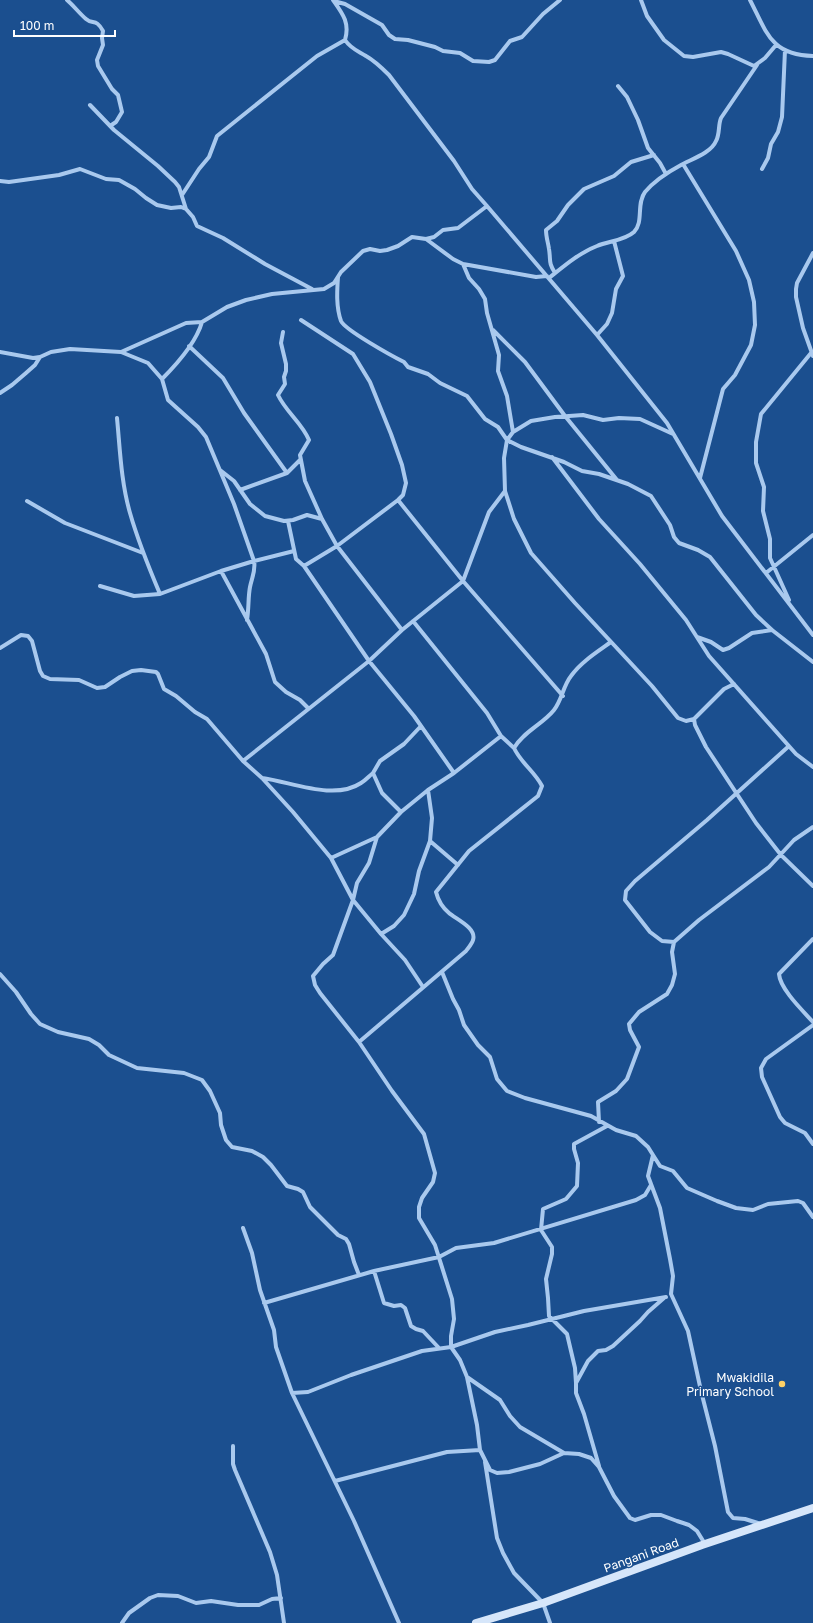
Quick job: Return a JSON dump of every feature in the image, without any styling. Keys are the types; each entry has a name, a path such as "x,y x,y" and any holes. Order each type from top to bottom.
{"main road":[{"name":"Pangani Road","path":"476,1623 543,1603 705,1544 813,1508"}],"street":[{"path":"67,0 88,20 95,21 100,25 103,31 103,45 97,60 98,66 112,89 118,95 122,112 116,122 110,126"},
{"path":"333,1 345,4 382,25 391,37 460,54 473,61 489,62 495,60 510,41 522,37 551,7 560,0"},
{"path":"641,0 647,16 664,40 684,56 693,57 721,52 750,65 757,65"},
{"path":"750,0 766,31 776,45 792,54 813,56"},
{"path":"182,195 199,169 209,157 217,136 317,56 345,40 348,31 347,24 333,1"},
{"path":"345,40 353,49 366,55 389,75 454,161 472,189 598,335 667,423 722,516 813,635"},
{"path":"121,352 186,323 202,322 227,307 246,300 272,294 324,289 334,283 341,272 364,252 370,249 380,251 387,250 398,246 412,237 426,239 453,259 463,264 536,278 548,277 577,256 596,246 614,241 634,232 639,223 641,199 655,182 666,174 714,146 718,135 718,125 721,118 757,65 776,45"},
{"path":"762,168 768,158 771,144 778,132 782,118 785,50"},
{"path":"618,86 627,97 638,120 648,148 666,174"},
{"path":"90,105 128,143 168,175 179,187 186,209 193,217 197,226 223,238 265,264 312,289"},
{"path":"555,273 549,259 546,230 557,221 568,205 584,189 614,176 631,162 654,155"},
{"path":"683,164 736,250 750,280 754,302 752,345 735,375 723,389 700,478"},
{"path":"0,181 9,182 59,175 80,169 106,179 119,180 135,189 157,205 171,208 181,207 186,209"},
{"path":"426,239 443,230 458,228 487,206"},
{"path":"598,335 607,324 612,313 616,289 623,276 614,241"},
{"path":"792,607 770,558 770,539 764,511 764,487 756,463 756,442 761,414 812,354 803,328 796,296 796,289 797,283 813,253"},
{"path":"463,264 470,278 484,295 487,313 499,355 498,371 507,396 513,432"},
{"path":"338,277 337,296 342,321 350,330 404,362 408,367 428,374 440,383 467,396 485,419 498,427 508,440 521,447 551,457 582,471 599,474 628,484 651,496 679,543 698,550 710,557 756,615 772,630 813,662"},
{"path":"301,320 353,354 370,382 391,434 402,465 406,483 403,495 398,500 337,546 304,566"},
{"path":"162,379 173,368 199,333 202,322"},
{"path":"492,330 525,362 565,416 618,481"},
{"path":"282,332 281,343 286,364 286,371 284,377 285,384 278,395 281,402 301,426 309,440 300,455 305,481 322,519 337,546 402,630"},
{"path":"189,346 223,378 244,413 287,473"},
{"path":"0,352 33,358 52,352 70,349 121,352 148,363 162,379 168,400 198,427 206,437 234,504 255,565 250,587 250,608 247,620"},
{"path":"0,393 12,385 35,365 40,357"},
{"path":"674,434 640,419 619,418 603,420 583,415 532,421 513,432 508,440 504,458 505,491 514,519 531,553 652,686 678,718 686,721 694,719 724,688 734,684"},
{"path":"117,418 122,467 130,512 143,553 160,594"},
{"path":"551,457 599,519 686,620 709,656 796,754 813,767"},
{"path":"240,490 287,473 300,460"},
{"path":"220,470 234,481 250,504 264,516 293,520 307,515 322,519"},
{"path":"243,761 369,661 402,630 463,581 489,512 505,491"},
{"path":"398,500 463,581 563,696"},
{"path":"27,501 65,523 143,553"},
{"path":"288,520 296,559 304,566 369,661 421,726 454,773"},
{"path":"766,573 775,568 813,535"},
{"path":"100,586 134,596 160,594 221,571 294,551"},
{"path":"221,571 266,654 275,682 286,692 300,700 308,708"},
{"path":"359,1042 466,951 474,939 473,933 467,926 448,912 437,899 436,892 469,851 520,811 541,792 542,786 539,779 517,754 514,748 501,736 487,713 414,621"},
{"path":"697,637 711,642 723,650 729,648 752,633 772,630"},
{"path":"0,648 22,635 28,636 32,641 40,671 43,676 50,679 79,680 97,688 105,687 120,676 132,671 141,670 156,672 164,688 195,712 207,719 243,761 262,778 331,858 353,900 404,960 423,987"},
{"path":"514,748 517,743 545,720 555,708 563,696 570,677 584,662 611,642"},
{"path":"694,719 695,725 706,748 736,792 781,855 813,886"},
{"path":"262,778 314,790 329,791 345,789 360,784 373,773 380,761 404,744 421,726"},
{"path":"331,858 377,837 401,812 428,790 454,773 501,736"},
{"path":"674,942 662,941 650,932 625,900 626,891 635,881 707,820 736,792 789,746"},
{"path":"373,773 382,793 401,812"},
{"path":"381,934 394,926 404,915 414,894 419,871 430,841 432,818 428,790"},
{"path":"599,1122 598,1102 616,1091 627,1079 639,1047 630,1030 629,1024 639,1012 667,994 672,985 675,974 672,952 674,942 699,920 769,867 794,840 813,827"},
{"path":"377,837 369,863 357,883 353,900 333,955 313,976 315,986 359,1042 392,1091 424,1134 435,1173 433,1182 427,1188 422,1198 419,1207 419,1218 431,1236 452,1299 454,1319 451,1347 460,1360 467,1377 477,1425 480,1450 485,1462 490,1470 497,1473 509,1472 540,1464 564,1453"},
{"path":"430,841 458,865"},
{"path":"813,939 779,974 785,989 813,1022"},
{"path":"442,972 453,1000 460,1010 464,1025 478,1045 490,1057 497,1079 507,1091 525,1098 585,1114 616,1130 636,1136 648,1147 660,1166 673,1171 687,1188 717,1202 736,1208 753,1210 768,1204 798,1201 803,1203 813,1217"},
{"path":"0,974 16,992 40,1024 58,1032 90,1039 99,1045 109,1055 137,1068 184,1073 202,1080 210,1091 220,1113 221,1125 226,1140 232,1146 252,1151 263,1157 287,1186 298,1188 304,1192 310,1207 338,1235 346,1239 359,1275"},
{"path":"813,1025 766,1059 761,1068 762,1077 780,1117 786,1123 804,1133 813,1144"},
{"path":"607,1126 574,1144 578,1163 577,1186 566,1199 543,1209 541,1230 552,1247 552,1254 546,1279 549,1316 567,1334 575,1368 576,1393 584,1414 599,1467 614,1496 630,1518 634,1520 651,1515 661,1516 689,1525 697,1531 705,1544"},
{"path":"653,1155 648,1176 660,1208 670,1259 673,1276 671,1294 679,1308 688,1331 702,1398 715,1446 728,1512 733,1518 745,1519 764,1524"},
{"path":"264,1303 374,1271 439,1257 456,1248 494,1243 541,1230 636,1200 645,1195 651,1185"},
{"path":"243,1228 252,1253 260,1290 274,1330 276,1347 292,1393 335,1481 399,1623"},
{"path":"374,1271 384,1303 394,1306 401,1305 405,1308 411,1326 422,1332 439,1348"},
{"path":"576,1382 588,1361 598,1352 613,1346 640,1322 648,1312 671,1294"},
{"path":"292,1393 308,1392 378,1365 422,1351 451,1347 496,1332 552,1320 584,1310 666,1297"},
{"path":"467,1377 500,1400 510,1416 520,1427 564,1453 579,1454 591,1458 599,1467"},
{"path":"233,1446 233,1464 270,1552 277,1575 284,1623"},
{"path":"335,1481 447,1452 480,1450"},
{"path":"485,1462 497,1538 503,1553 514,1573 543,1603 550,1623"},
{"path":"122,1623 128,1613 150,1598 158,1595 178,1596 196,1602 211,1601 238,1606 259,1605 281,1598"}],"place":[{"name":"Mwakidila Primary School","path":"782,1384"}]}
